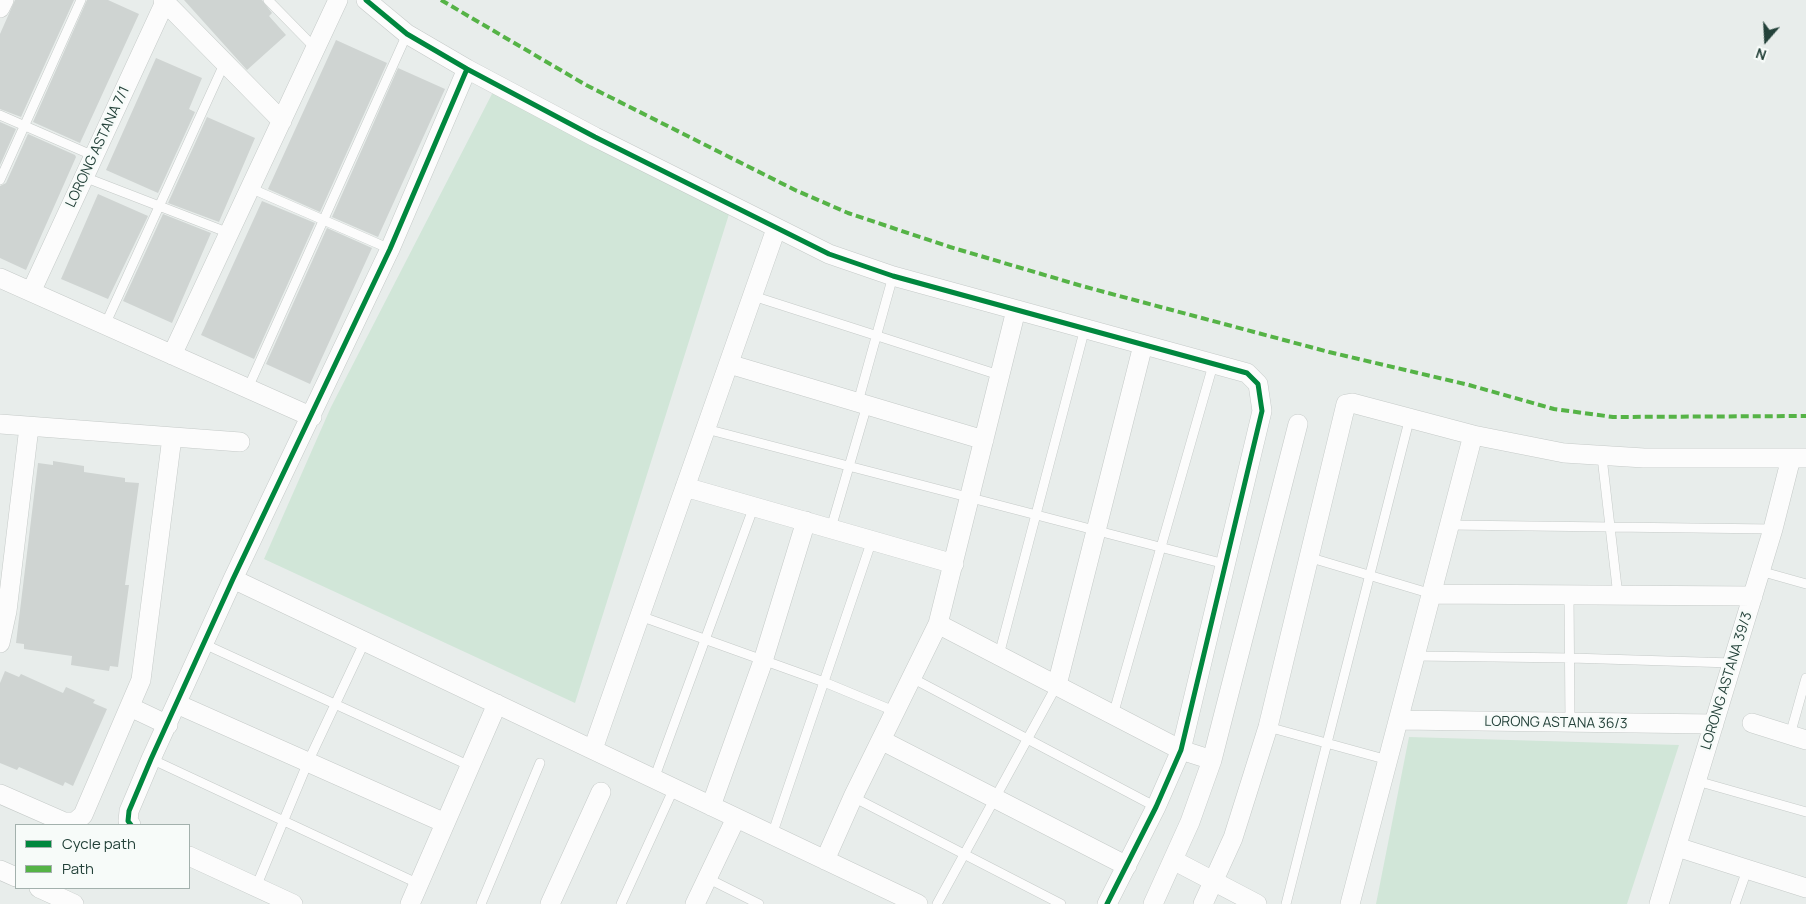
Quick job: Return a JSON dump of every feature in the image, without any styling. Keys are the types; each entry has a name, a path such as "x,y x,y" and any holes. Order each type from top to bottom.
{"street":[{"path":"0,8 4,0"},
{"path":"172,355 338,0"},
{"path":"366,0 407,34 467,69 776,229 829,254 893,276 1247,374 1258,384 1261,394 1262,411 1180,750 1156,807 1107,904"},
{"path":"164,1 282,120"},
{"name":"LORONG ASTANA 7/1","path":"31,292 164,1"},
{"path":"130,824 128,822 129,811 151,759 233,579 312,417 390,249 467,69"},
{"path":"593,749 776,229"},
{"path":"0,278 312,417"},
{"path":"825,860 894,711 938,624 1016,310"},
{"path":"1057,685 1143,345"},
{"path":"729,364 984,440"},
{"path":"1202,904 1234,838 1268,727 1346,404 1352,403 1410,417 1473,435 1564,453 1602,457 1799,458"},
{"path":"0,424 240,442"},
{"path":"1152,904 1190,822 1212,760 1298,424"},
{"path":"0,643 7,611 29,427"},
{"path":"1350,904 1473,435"},
{"path":"0,794 64,822 75,822 83,815 141,680 172,437"},
{"name":"LORONG ASTANA 39/3","path":"1659,904 1773,529 1799,458"},
{"path":"685,487 954,564"},
{"path":"711,806 762,661 806,521"},
{"path":"233,579 825,860 898,900 918,904"},
{"path":"1432,594 1753,596"},
{"path":"938,624 1180,750 1212,760"},
{"path":"177,704 446,823"},
{"path":"410,904 497,704"},
{"path":"130,707 168,725"},
{"name":"LORONG ASTANA 36/3","path":"1398,720 1714,724"},
{"path":"1752,723 1798,738"},
{"path":"881,740 1127,866"},
{"path":"550,904 602,792"},
{"path":"695,904 736,818"},
{"path":"1677,847 1806,888"},
{"path":"190,856 293,904"},
{"path":"1173,860 1257,904"},
{"path":"0,870 15,877"},
{"path":"41,889 74,904"}],"lane":[{"path":"0,180 81,0"},
{"path":"268,0 315,48"},
{"path":"248,388 407,34"},
{"path":"105,325 225,62"},
{"path":"0,115 94,156"},
{"path":"84,177 229,233"},
{"path":"250,188 390,249"},
{"path":"831,528 849,466 876,336 893,276"},
{"path":"753,296 999,375"},
{"path":"999,655 1085,328"},
{"path":"1113,715 1213,365"},
{"path":"1286,904 1410,417"},
{"path":"706,429 1225,564"},
{"path":"1602,457 1618,596"},
{"path":"654,778 754,506"},
{"path":"1450,525 1773,529"},
{"path":"772,835 872,540"},
{"path":"1308,557 1432,594"},
{"path":"1760,571 1806,584"},
{"path":"1569,595 1570,723"},
{"path":"640,616 824,682 894,711"},
{"path":"256,887 308,762 337,704 365,641"},
{"path":"204,644 470,766"},
{"path":"1415,656 1732,663"},
{"path":"912,678 1156,807"},
{"path":"1798,738 1806,678"},
{"path":"937,904 1057,685"},
{"path":"1268,727 1388,760"},
{"path":"151,759 419,884"},
{"path":"480,904 540,763"},
{"path":"1697,780 1806,812"},
{"path":"621,904 674,788"},
{"path":"853,797 1061,904"},
{"path":"1735,904 1747,870"},
{"path":"707,878 759,904"}],"green space":[{"path":"494,90 730,211 575,703 264,559 331,407"},
{"path":"1409,737 1679,745 1627,904 1376,904"}],"building":[{"path":"15,0 74,0 21,117 0,109 0,34"},
{"path":"87,0 108,0 139,14 80,143 33,122"},
{"path":"184,0 262,0 272,13 269,16 286,35 247,70"},
{"path":"336,40 387,63 320,212 268,189"},
{"path":"156,58 202,78 189,109 195,112 158,193 106,170"},
{"path":"398,68 445,89 378,237 332,217"},
{"path":"207,117 255,138 219,222 168,203"},
{"path":"0,122 16,129 0,165"},
{"path":"28,134 76,157 26,270 0,258 0,186 6,183"},
{"path":"98,194 148,216 108,299 61,279"},
{"path":"262,201 315,223 254,359 201,335"},
{"path":"163,214 211,233 172,323 123,301"},
{"path":"327,228 372,248 310,384 266,364"},
{"path":"53,461 84,466 84,472 125,478 125,482 139,483 125,585 129,585 118,667 110,666 109,671 71,665 72,656 24,649 24,644 16,643 38,463 53,465"},
{"path":"5,671 19,677 21,674 63,693 66,687 95,700 93,703 107,709 73,786 65,782 63,786 19,767 17,770 0,763 0,683"}],"marked path":[{"path":"441,0 586,85 795,190 848,213 950,247 1082,286 1329,352 1469,385 1554,409 1613,417 1806,416"}],"cycle path":[{"path":"366,0 407,34 467,69 595,137 829,254 893,276 1247,373 1258,384 1262,411 1181,750 1156,807 1107,904"},
{"path":"130,824 128,821 129,811 151,759 233,579 390,249 467,69"}]}
